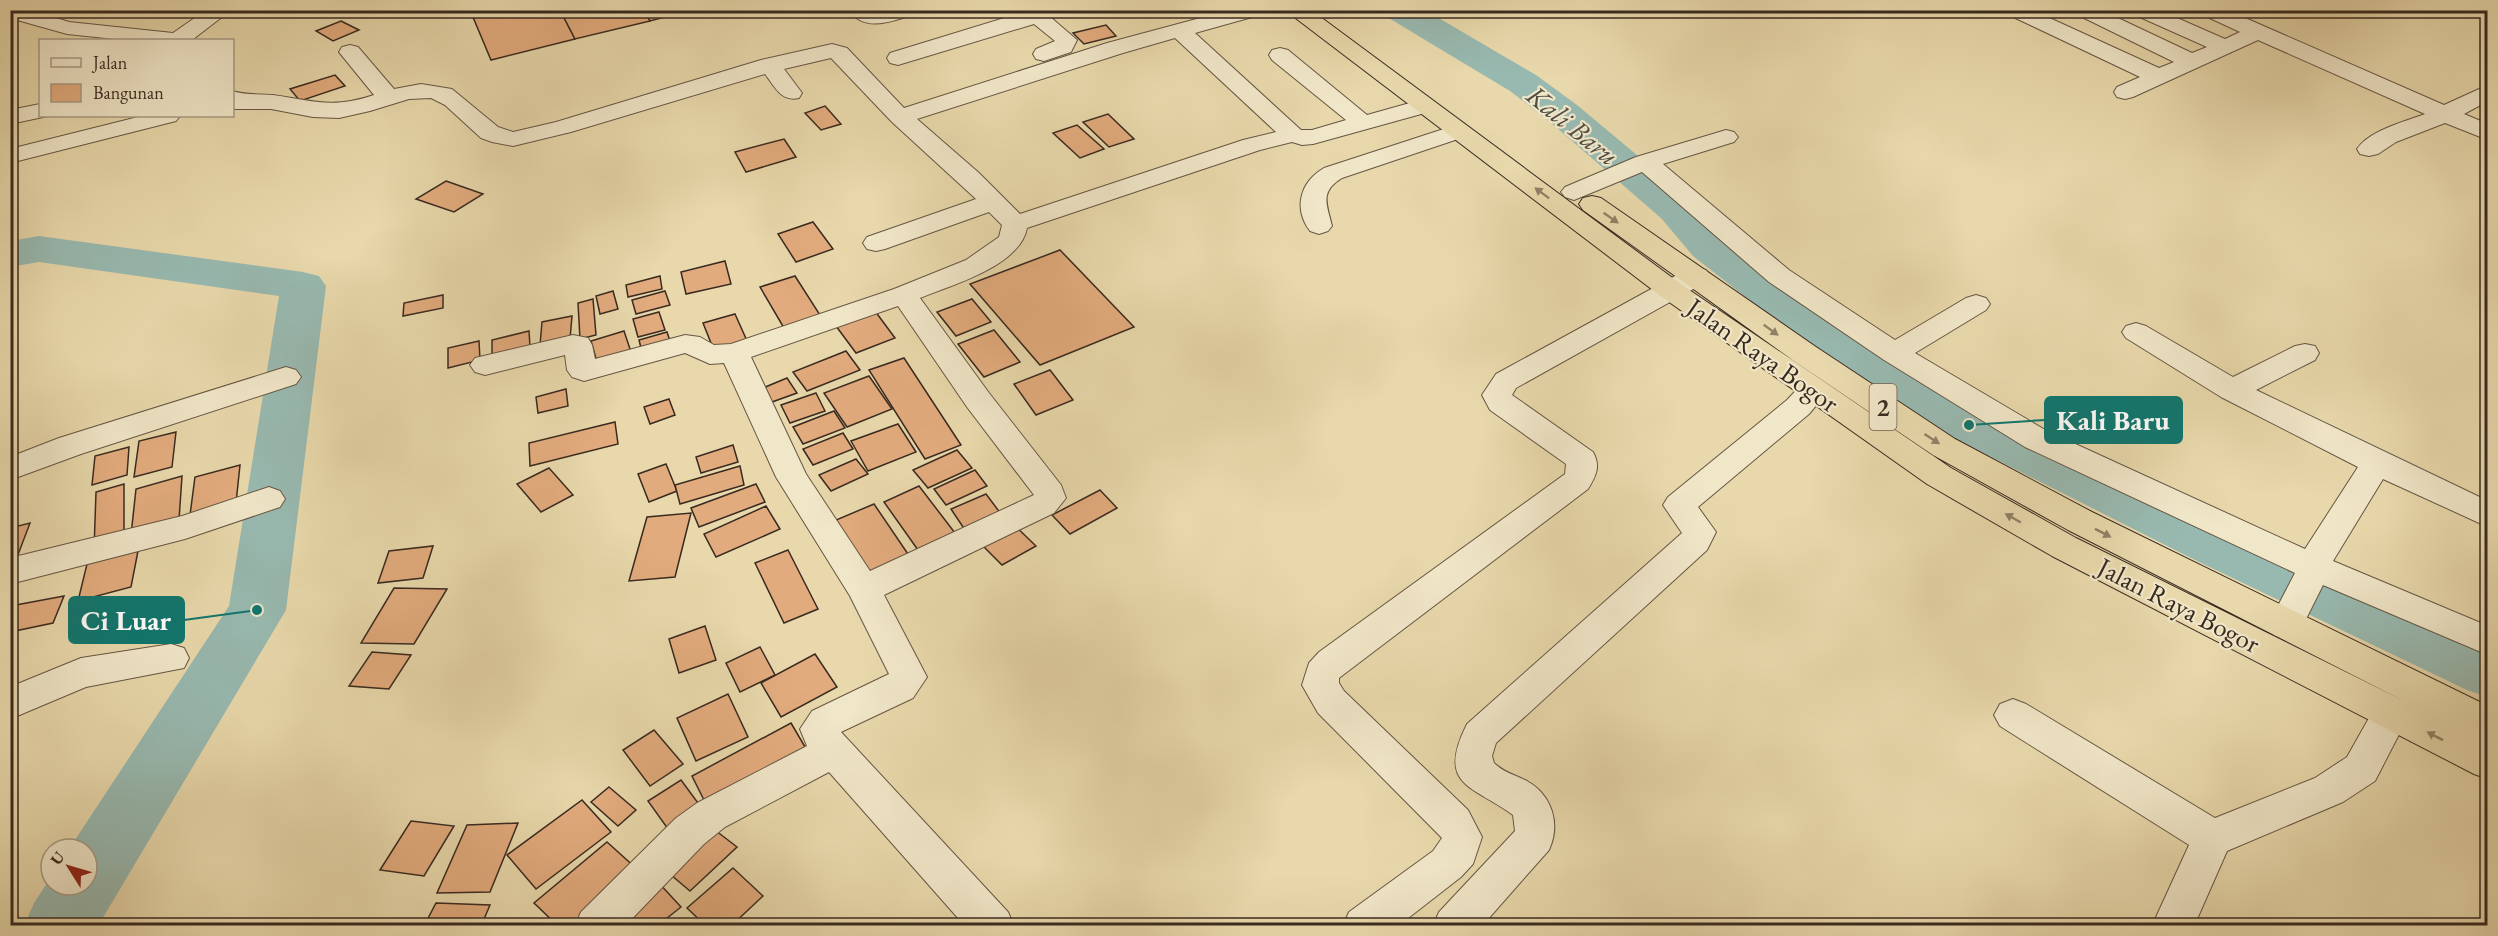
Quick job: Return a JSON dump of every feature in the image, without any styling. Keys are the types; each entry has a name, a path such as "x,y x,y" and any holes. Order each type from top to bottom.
{"highway":[{"name":"Jalan Raya Bogor","path":"1296,10 1459,131 1684,283 1804,354 1944,447 2023,491 2291,614 2487,725"},
{"name":"Jalan Raya Bogor","path":"1328,11 1583,188 1684,283 1814,390 1939,476 2064,547 2487,762"}],"street":[{"path":"10,11 58,26 95,10"},
{"path":"181,39 221,10"},
{"path":"859,10 875,19 909,10"},
{"path":"900,117 1115,48 1256,10"},
{"path":"2014,10 2159,78"},
{"path":"2082,10 2193,62"},
{"path":"2140,10 2226,47"},
{"path":"2208,10 2487,133"},
{"path":"898,58 1039,13 1066,40 1063,47 1044,54"},
{"path":"10,29 58,26 171,39"},
{"path":"1180,32 1293,135 1302,138 1313,137 1424,106"},
{"path":"2125,92 2258,32"},
{"path":"234,106 270,102 319,111 341,111 420,91 442,94 489,133 513,139 564,127 769,65 832,51 838,53 900,117 994,201 1015,224"},
{"path":"350,52 390,99"},
{"path":"1280,55 1362,122"},
{"path":"769,65 791,93"},
{"path":"2369,149 2388,137 2445,114 2487,92"},
{"path":"10,117 39,111"},
{"path":"10,156 164,117"},
{"path":"1319,226 1313,190 1319,181 1333,173 1459,131"},
{"path":"1015,224 1252,145 1293,135"},
{"path":"1583,188 1641,164 1726,137"},
{"path":"1641,164 1779,276 1894,353 2036,439 2312,569 2487,641"},
{"path":"876,243 994,201"},
{"path":"485,365 573,344 578,345 584,371 685,344 690,344 710,355 734,353 948,279 998,253 1012,240 1015,224"},
{"path":"1364,926 1447,864 1459,851 1462,837 1454,822 1331,702 1320,685 1322,673 1332,662 1577,481 1582,471 1582,460 1501,403 1497,395 1506,381 1684,283"},
{"path":"864,589 1043,505 1050,498 1050,493 978,400 904,295"},
{"path":"1894,353 1976,304"},
{"path":"2136,332 2232,390 2377,463 2487,514"},
{"path":"734,353 792,477 864,589 909,677 900,687 825,722 819,729 820,735 993,926"},
{"path":"2232,390 2305,353"},
{"path":"10,469 70,446 286,377"},
{"path":"1455,926 1535,837 1538,822 1534,812 1525,801 1477,774 1472,764 1474,748 1480,735 1695,541 1700,532 1679,505 1798,407 1814,390"},
{"path":"2291,614 2312,569 2377,463"},
{"path":"10,572 185,527 269,499"},
{"path":"10,704 81,673 171,658"},
{"path":"2174,926 2211,838 2329,790 2361,769 2391,713"},
{"path":"2013,715 2211,838"},
{"path":"597,926 690,831 711,815 835,750"}],"building":[{"path":"470,10 560,10 575,39 491,60"},
{"path":"560,10 644,10 650,21 575,39"},
{"path":"644,10 692,10 650,21"},
{"path":"1097,10 1134,10 1115,16 1111,13 1103,16"},
{"path":"341,21 359,30 333,41 316,31"},
{"path":"1106,25 1116,36 1084,44 1073,33"},
{"path":"335,75 345,86 300,101 290,89"},
{"path":"825,106 841,124 821,130 805,113"},
{"path":"1108,114 1134,139 1109,147 1083,122"},
{"path":"1077,125 1104,149 1080,158 1053,133"},
{"path":"784,139 796,157 746,172 735,152"},
{"path":"446,181 483,194 454,212 416,199"},
{"path":"813,222 833,249 796,262 778,234"},
{"path":"1060,250 1134,327 1040,365 970,284"},
{"path":"725,261 731,284 686,294 681,272"},
{"path":"660,276 662,289 628,297 626,285"},
{"path":"795,276 820,315 784,328 760,287"},
{"path":"613,291 618,309 600,314 596,296"},
{"path":"665,291 670,305 636,314 632,300"},
{"path":"443,295 443,308 403,316 404,303"},
{"path":"593,299 596,335 580,339 578,303"},
{"path":"972,299 991,322 956,336 937,312"},
{"path":"875,311 895,338 856,353 836,326"},
{"path":"659,312 665,330 638,337 633,319"},
{"path":"735,314 748,343 715,353 703,323"},
{"path":"572,316 570,339 540,345 542,322"},
{"path":"994,330 1020,362 984,377 958,344"},
{"path":"529,331 530,347 492,356 492,340"},
{"path":"624,331 631,352 597,362 591,341"},
{"path":"667,332 671,344 642,352 639,340"},
{"path":"479,341 480,360 448,368 448,348"},
{"path":"846,351 860,370 807,391 793,372"},
{"path":"904,358 961,445 925,459 869,370"},
{"path":"1050,370 1073,400 1036,415 1014,384"},
{"path":"869,376 892,409 847,427 824,393"},
{"path":"787,378 797,393 772,402 763,388"},
{"path":"566,389 568,406 538,413 536,397"},
{"path":"816,393 825,411 790,423 781,405"},
{"path":"669,399 675,415 650,424 644,407"},
{"path":"834,411 845,428 803,444 793,427"},
{"path":"615,422 618,444 530,466 529,443"},
{"path":"898,424 916,452 868,471 851,441"},
{"path":"176,432 172,467 134,477 139,441"},
{"path":"843,433 853,449 813,465 803,449"},
{"path":"733,445 738,462 701,473 696,457"},
{"path":"129,447 127,475 92,485 95,456"},
{"path":"957,450 972,468 928,488 913,470"},
{"path":"856,459 868,474 831,491 819,475"},
{"path":"666,464 677,491 649,502 638,474"},
{"path":"240,465 236,503 190,515 195,477"},
{"path":"740,466 744,485 680,504 675,485"},
{"path":"549,468 573,495 541,512 517,484"},
{"path":"975,470 987,486 946,505 934,489"},
{"path":"182,476 179,520 131,535 136,489"},
{"path":"124,484 124,540 94,550 96,492"},
{"path":"756,484 765,502 699,527 691,508"},
{"path":"919,486 955,533 918,550 884,502"},
{"path":"1100,490 1117,508 1070,534 1052,515"},
{"path":"986,494 1001,514 965,530 951,509"},
{"path":"874,504 910,557 870,575 836,520"},
{"path":"766,506 780,529 716,557 704,534"},
{"path":"691,513 675,577 629,581 647,517"},
{"path":"1011,522 1036,546 1002,565 978,541"},
{"path":"30,523 16,560 10,562 10,528"},
{"path":"433,546 423,578 378,583 389,551"},
{"path":"788,550 818,609 784,623 755,563"},
{"path":"138,551 131,587 78,601 87,564"},
{"path":"394,588 447,589 414,644 361,643"},
{"path":"64,596 53,623 10,632 10,616 16,605"},
{"path":"705,626 716,660 679,673 669,639"},
{"path":"760,647 775,675 740,692 726,663"},
{"path":"372,652 411,655 389,689 349,686"},
{"path":"815,654 837,687 781,717 761,683"},
{"path":"728,694 748,737 696,761 677,718"},
{"path":"791,723 808,752 707,806 692,776"},
{"path":"654,730 683,764 650,786 623,750"},
{"path":"681,780 701,807 668,829 648,801"},
{"path":"609,787 636,810 618,826 591,802"},
{"path":"582,800 611,832 536,889 507,855"},
{"path":"411,821 454,826 424,876 380,870"},
{"path":"518,823 490,892 437,893 467,825"},
{"path":"711,827 737,847 690,891 664,869"},
{"path":"607,842 638,870 574,926 558,926 534,903"},
{"path":"733,868 763,896 731,926 706,926 687,908"},
{"path":"657,881 681,907 657,926 620,926"},
{"path":"436,903 490,905 481,926 424,926"}],"waterway":[{"name":"Kali Baru","path":"1399,10 1523,83 1563,113 1677,210 1709,247 1815,327 1969,425 2219,547 2488,673"},
{"path":"10,254 39,249 303,286 257,610 99,862"},
{"path":"59,926 77,897"}],"place":[{"name":"Kali Baru","path":"1969,425"},
{"name":"Ci Luar","path":"257,610"}]}
